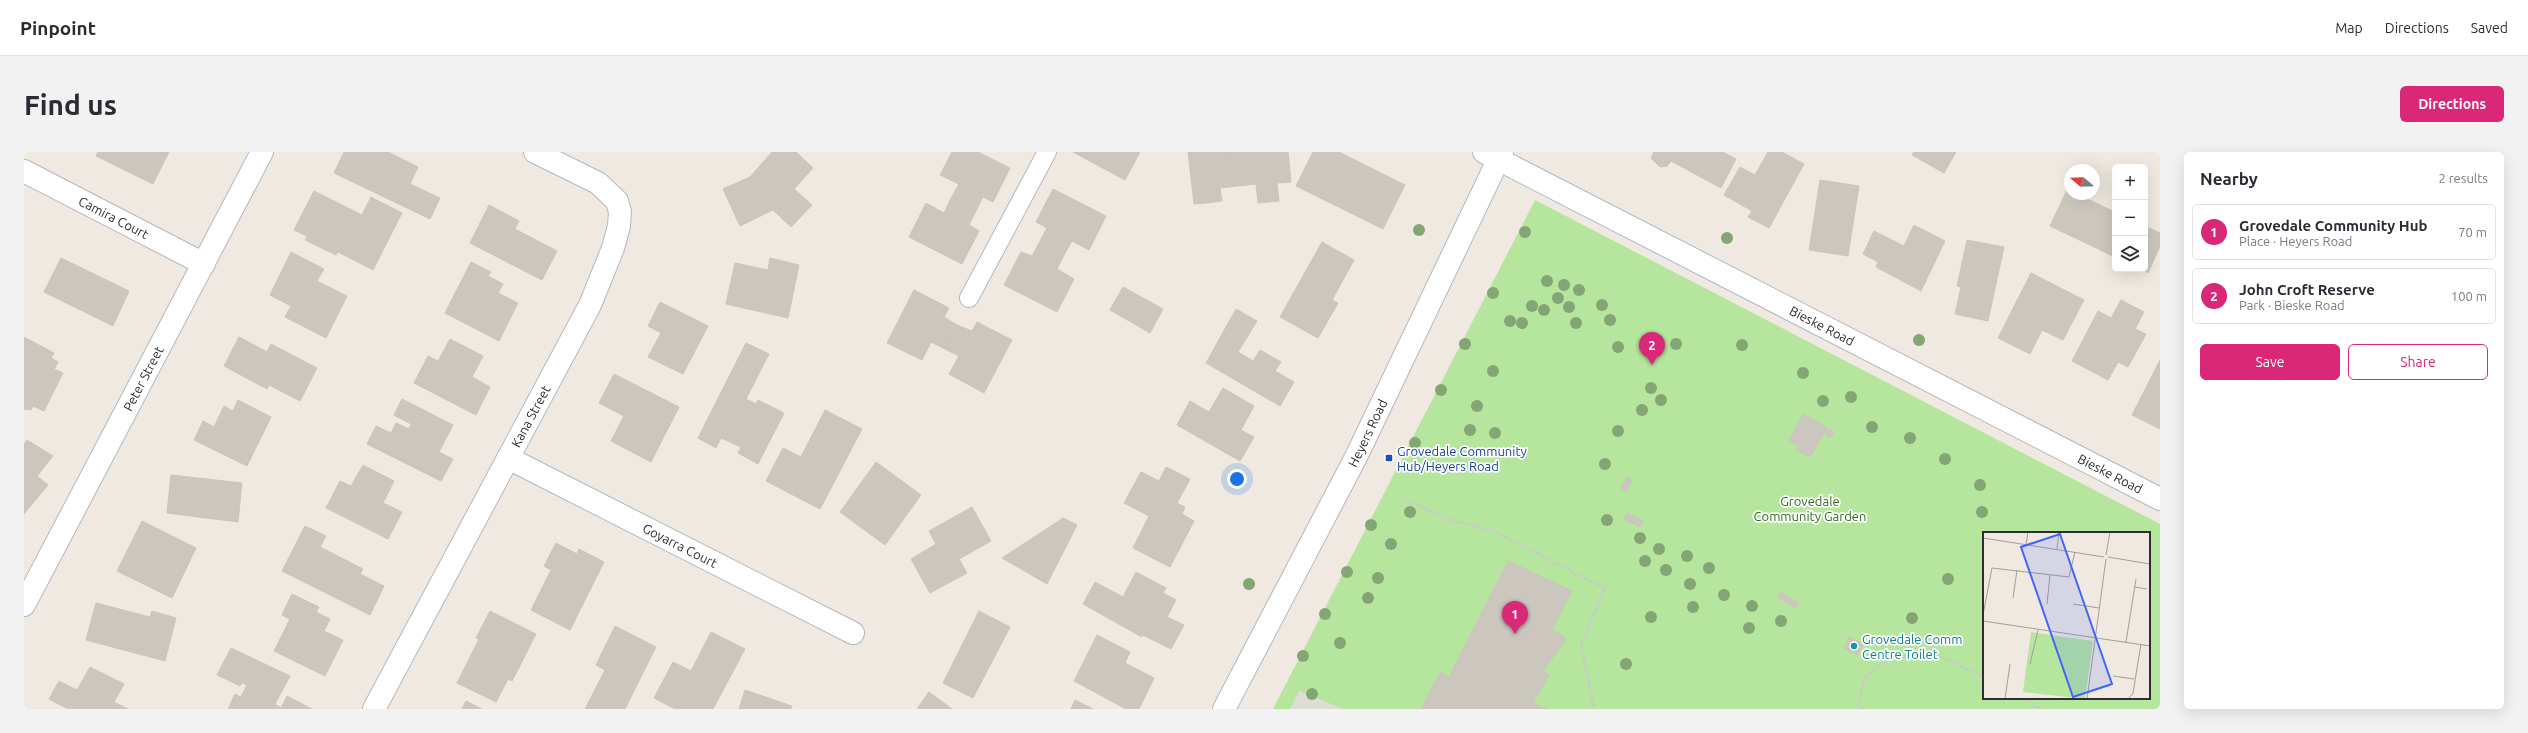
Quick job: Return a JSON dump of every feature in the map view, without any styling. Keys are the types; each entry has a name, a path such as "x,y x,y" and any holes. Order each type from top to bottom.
{"street":[{"name":"Peter Street","path":"24,605 262,152"},
{"name":"Kana Street","path":"374,709 590,305 613,248 620,219 617,201 598,183 535,152"},
{"name":"Bieske Road","path":"1495,154 2160,499"},
{"name":"Heyers Road","path":"1224,709 1356,457 1495,154"},
{"name":"Camira Court","path":"24,172 204,264"},
{"name":"Goyarra Court","path":"508,458 853,633"}],"lane":[{"path":"969,298 1047,152"}],"path":[{"path":"1402,498 1450,520 1493,531 1605,588 1581,644 1594,709"},
{"path":"1863,709 1858,705 1865,677 1887,660 1918,654 1940,656 1983,677"},
{"path":"2026,699 2042,709"}],"green space":[{"name":"Grovedale Community Garden","path":"1535,200 2160,524 2160,709 1273,709"}],"shaded area":[{"path":"1300,691 1343,709 1290,709"}],"building":[{"path":"98,152 169,152 153,184 96,156"},
{"path":"344,152 388,152 418,167 410,184 440,198 430,219 334,173"},
{"path":"772,152 796,152 813,168 794,189 812,205 791,227 773,210 740,226 723,189 750,177"},
{"path":"952,152 978,152 1010,168 993,202 983,197 976,211 951,198 959,184 940,175"},
{"path":"1073,152 1140,152 1125,180"},
{"path":"1188,152 1234,152 1207,203 1194,204"},
{"path":"1234,152 1288,152 1291,182 1277,183 1279,201 1258,203 1256,184 1220,188 1222,201 1207,203"},
{"path":"1313,152 1339,152 1405,185 1383,229 1296,186"},
{"path":"1654,152 1723,152 1736,159 1721,188 1671,161 1667,166 1660,167 1651,158"},
{"path":"1768,152 1782,152 1804,164 1769,228 1748,217 1752,211 1724,195 1740,167 1755,175"},
{"path":"1914,152 1956,152 1944,173 1912,155"},
{"path":"1820,180 1859,186 1848,256 1809,250"},
{"path":"1053,189 1106,216 1089,250 1072,241 1064,255 1039,243 1047,228 1036,222"},
{"path":"314,191 362,215 371,197 402,213 373,270 338,252 336,255 305,240 307,236 294,230"},
{"path":"2064,196 2064,200 2089,200 2112,211 2112,256 2050,226"},
{"path":"951,198 976,211 969,225 979,231 962,264 909,237 926,203 944,213"},
{"path":"489,205 519,221 515,229 557,251 542,280 470,243"},
{"path":"1914,225 1945,241 1921,291 1876,267 1878,262 1863,254 1874,231 1904,246"},
{"path":"2148,227 2160,233 2160,246 2148,273 2146,272 2148,272"},
{"path":"1967,240 2004,247 1988,321 1955,314 1961,287 1957,286"},
{"path":"1322,242 1354,260 1332,300 1338,303 1318,338 1280,317"},
{"path":"1039,243 1064,255 1057,269 1074,279 1057,312 1004,285 1021,252 1032,256"},
{"path":"291,252 324,269 317,281 347,296 326,338 285,317 291,306 270,295"},
{"path":"61,258 129,291 113,326 44,292"},
{"path":"770,258 799,265 788,318 726,304 735,263 768,270"},
{"path":"471,262 491,272 488,276 503,284 498,293 518,303 499,341 445,313"},
{"path":"2031,273 2084,300 2063,340 2042,330 2030,354 1998,338"},
{"path":"1123,287 1163,309 1150,333 1110,310"},
{"path":"914,290 949,308 944,317 957,325 945,349 931,342 922,360 887,343"},
{"path":"2121,300 2144,312 2135,329 2146,334 2128,367 2118,362 2108,380 2072,361 2098,311 2111,318"},
{"path":"660,302 708,326 683,374 648,357 661,333 648,326"},
{"path":"1236,309 1257,321 1238,352 1253,361 1260,350 1281,362 1275,371 1294,382 1280,406 1206,363"},
{"path":"977,322 1012,340 984,393 949,374 959,356 945,349 957,325 972,331"},
{"path":"24,337 54,353 51,358 58,362 54,369 63,373 44,411 33,406 31,410 24,409"},
{"path":"239,337 267,352 271,344 317,368 300,401 269,385 267,389 224,366"},
{"path":"450,339 483,356 472,377 490,387 476,415 414,383 428,356 438,361"},
{"path":"746,343 769,354 746,399 756,404 758,400 784,413 758,464 738,453 741,447 721,438 716,448 698,438"},
{"path":"2160,360 2160,429 2132,415"},
{"path":"614,374 679,407 651,462 611,441 624,416 599,403"},
{"path":"1223,388 1254,406 1241,430 1254,437 1240,461 1177,425 1190,401 1209,412"},
{"path":"402,399 453,425 439,452 453,459 441,481 367,444 376,426 391,433 396,423 409,429 411,424 394,415"},
{"path":"238,400 271,417 247,466 194,440 203,421 214,427 224,406 233,411"},
{"path":"825,410 862,429 820,509 766,481 783,448 801,457"},
{"path":"1803,414 1827,427 1813,453 1809,457 1796,450 1799,446 1789,441"},
{"path":"1827,429 1831,429 1833,433 1831,437 1827,437 1825,435 1825,431"},
{"path":"27,440 53,456 37,476 48,485 24,514 24,444"},
{"path":"876,462 921,495 885,545 840,512"},
{"path":"363,465 394,481 383,503 402,512 388,539 326,508 340,481 351,486"},
{"path":"1166,467 1190,479 1177,503 1185,507 1182,514 1194,521 1170,567 1133,548 1149,516 1124,503 1141,472 1159,481"},
{"path":"171,475 242,483 238,522 167,513"},
{"path":"1627,477 1632,480 1626,491 1621,488"},
{"path":"972,507 991,541 959,559 967,573 930,593 911,559 936,544 929,531"},
{"path":"1627,513 1643,521 1640,527 1624,519"},
{"path":"1063,518 1077,525 1047,584 1002,558"},
{"path":"142,521 196,548 172,598 117,571"},
{"path":"305,526 326,536 320,547 363,569 360,574 384,586 370,615 282,571"},
{"path":"556,543 577,554 579,549 604,562 570,630 531,610 551,570 544,566"},
{"path":"1508,561 1572,591 1552,629 1566,639 1543,671 1549,675 1533,703 1547,709 1421,709 1440,672 1449,677"},
{"path":"1136,572 1166,588 1163,593 1176,600 1167,617 1184,625 1171,649 1143,635 1142,637 1083,604 1095,582 1123,597"},
{"path":"1780,592 1799,603 1796,608 1777,597"},
{"path":"292,594 319,607 316,612 330,619 324,631 343,640 325,676 274,651 290,619 282,615"},
{"path":"96,603 150,617 152,611 176,618 165,661 86,640"},
{"path":"490,611 536,634 512,681 508,679 496,702 457,683 479,639 476,638"},
{"path":"979,611 1010,627 973,698 943,683"},
{"path":"615,626 656,647 625,709 585,709 605,670 596,665"},
{"path":"711,632 745,649 713,709 675,709 654,698 673,662 691,671"},
{"path":"1097,635 1130,652 1125,663 1154,678 1139,709 1126,709 1074,681"},
{"name":"Grovedale Comm Centre Toilet","path":"1849,637 1863,644 1858,655 1844,648"},
{"path":"231,648 290,676 275,704 281,708 287,696 312,709 228,709 235,694 241,697 247,685 242,683 240,686 217,675"},
{"path":"90,667 124,684 114,702 128,709 68,709 49,699 59,681 77,690"},
{"path":"745,690 792,706 791,709 739,709"},
{"path":"929,692 952,709 917,709"},
{"path":"1075,700 1093,709 1071,709"},
{"path":"466,701 482,709 462,709"}],"place":[{"name":"John Croft Reserve","path":"1652,365"},
{"name":"Grovedale Community Hub/Heyers Road","path":"1389,458"},
{"name":"Grovedale Community Hub","path":"1515,634"},
{"name":"Grovedale Comm Centre Toilet","path":"1854,646"}]}
